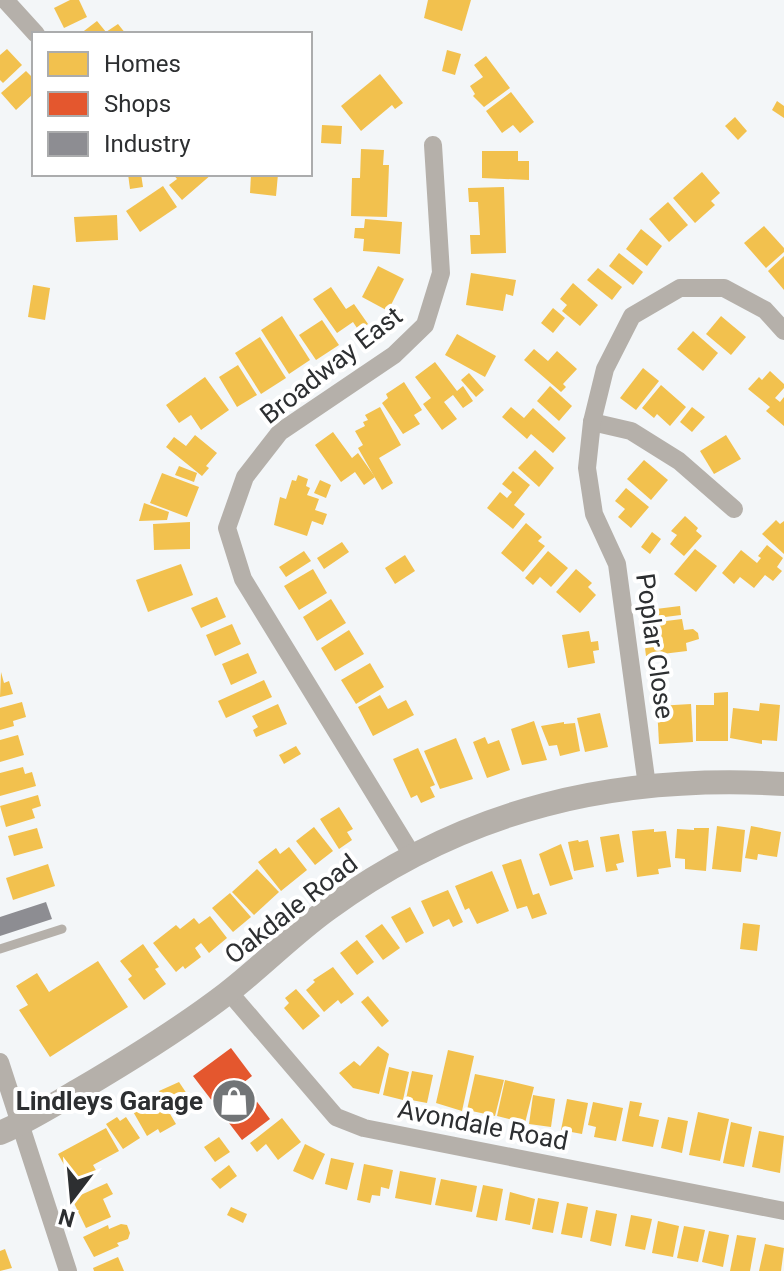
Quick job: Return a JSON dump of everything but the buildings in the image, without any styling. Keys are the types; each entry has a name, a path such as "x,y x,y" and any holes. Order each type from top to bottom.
{"street":[{"path":"5,0 34,32"},
{"name":"Broadway East","path":"412,855 243,579 227,528 245,477 280,432 394,355 425,325 441,273 433,145"},
{"name":"Poplar Close","path":"647,786 617,564 594,514 587,468 592,422 605,369 632,316 680,288 724,288 765,310 784,331"},
{"path":"592,422 631,431 679,461 734,509"},
{"name":"Oakdale Road","path":"10,1129 137,1056 229,992 327,909 412,855 459,832 533,807 589,794 647,786 729,781 784,784"},
{"name":"Avondale Road","path":"229,992 336,1117 364,1128 784,1211"},
{"path":"0,1062 10,1129 68,1271"}],"lane":[{"path":"0,949 62,929"}],"place":[{"name":"Lindleys Garage","path":"234,1101"}]}
